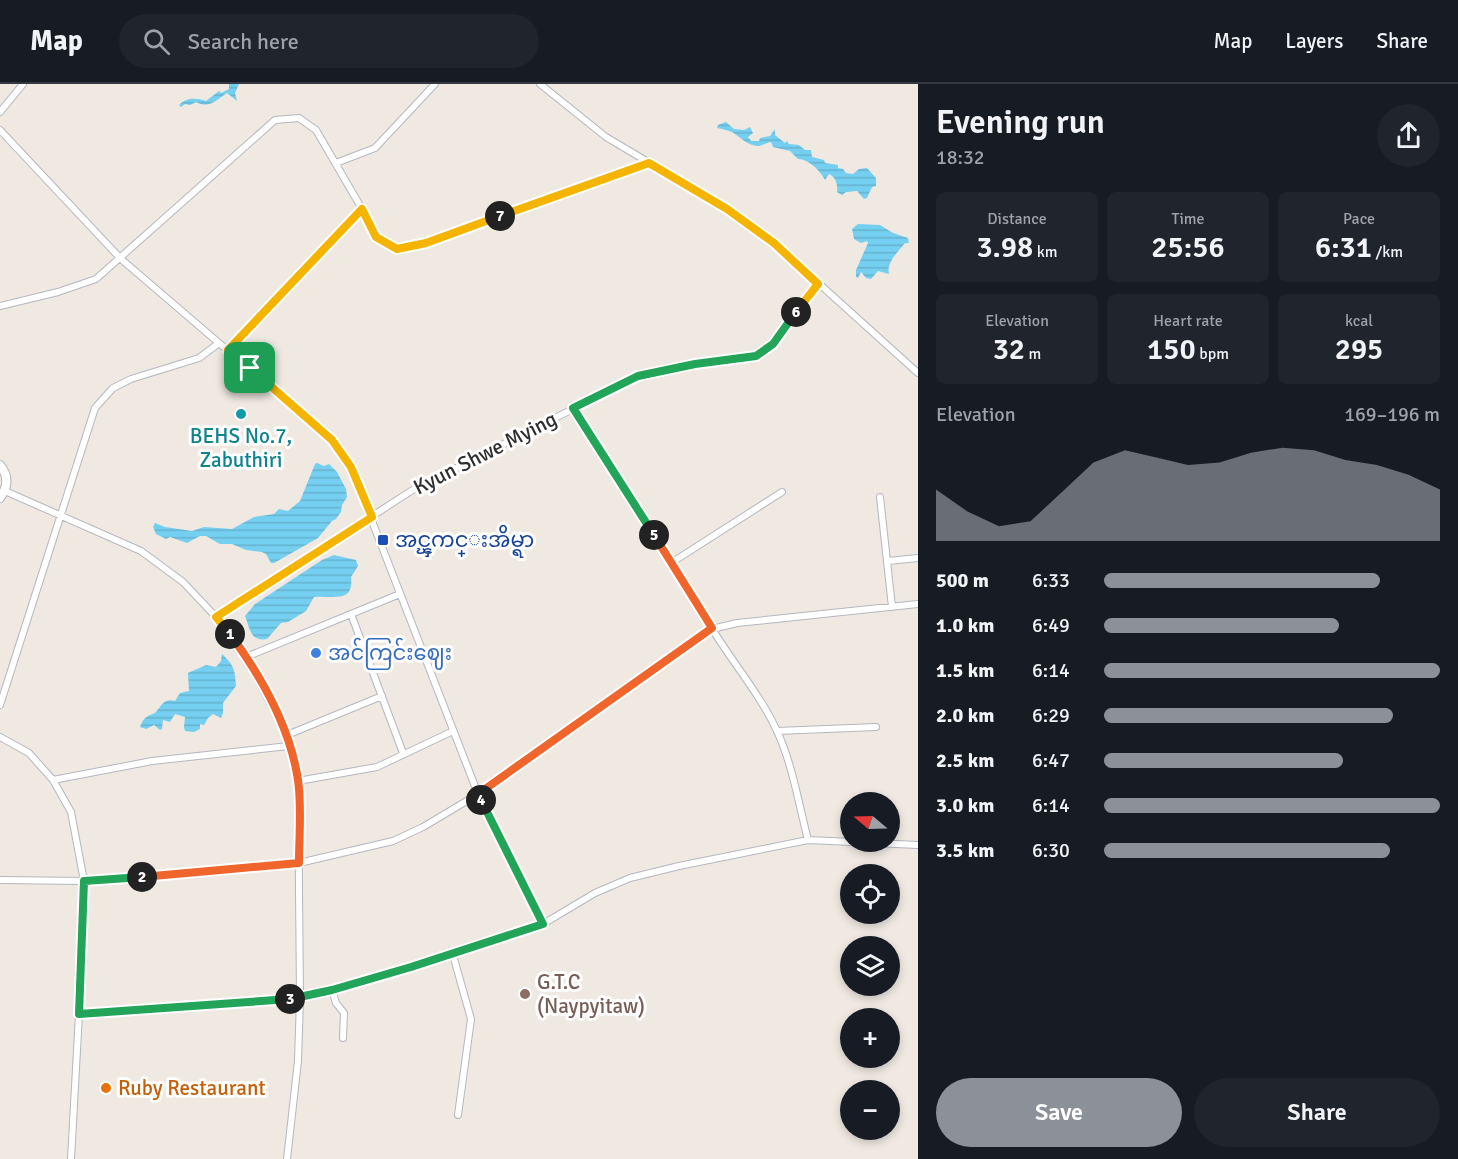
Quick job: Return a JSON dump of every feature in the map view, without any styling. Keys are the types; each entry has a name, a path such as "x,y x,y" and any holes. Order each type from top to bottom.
{"main road":[{"path":"0,465 6,475 3,494"}],"street":[{"path":"0,112 23,84"},
{"path":"336,163 375,148 435,84"},
{"path":"540,84 606,136 727,209 774,243 918,373"},
{"path":"0,306 58,292 96,279 275,120 298,118 316,130 376,237 397,249 426,243 649,163"},
{"path":"0,130 121,259 332,440 351,467 478,794 543,924"},
{"path":"228,350 362,209"},
{"name":"Kyun Shwe Mying","path":"216,617 411,491 638,376 695,364 756,356 773,344 818,284"},
{"path":"0,705 93,415 100,401 113,388 131,379 199,358 219,342"},
{"path":"573,408 759,698 777,731 808,840"},
{"path":"671,563 782,492"},
{"path":"3,494 61,514 141,551 183,582 216,617 246,657 287,735 298,781 300,998 298,1062 287,1159"},
{"path":"880,498 892,607"},
{"path":"888,561 918,558"},
{"path":"246,657 400,594"},
{"path":"0,880 84,881 299,863 393,841 423,827 478,794 712,628 736,623 918,604"},
{"path":"351,614 403,753"},
{"path":"287,735 382,696"},
{"path":"777,731 876,727"},
{"path":"298,781 377,767 453,731"},
{"path":"0,737 29,753 52,780 71,812 84,881 71,1159"},
{"path":"52,780 152,761 289,746"},
{"path":"79,1014 300,998 453,955 543,924 595,893 630,878 808,840 918,845"},
{"path":"453,955 471,1019 458,1115"},
{"path":"332,990 336,1003 345,1013 343,1038"}],"water":[{"path":"229,84 239,84 235,93 237,101 227,93 205,105 196,102 181,107 179,105 192,99 206,101 219,91 221,93 229,89"},
{"path":"726,122 734,129 744,130 750,127 753,133 748,137 751,141 759,141 760,138 770,136 775,129 775,135 785,143 787,141 805,150 811,150 812,157 824,160 825,163 838,165 838,168 843,169 846,173 853,174 859,169 867,168 876,178 876,186 872,187 867,198 864,199 857,191 846,192 842,195 837,192 836,182 831,175 829,174 825,180 810,163 798,159 790,151 773,147 771,142 759,146 753,145 732,132 717,128 718,125"},
{"path":"858,224 880,225 908,238 909,243 905,243 891,261 889,274 878,271 871,279 866,278 861,272 858,278 856,277 856,270 868,243 867,241 861,243 854,239 852,229"},
{"path":"317,463 324,466 329,464 337,472 346,489 347,497 341,512 318,538 274,563 271,563 266,554 262,552 246,550 232,544 220,544 206,536 200,536 187,543 170,537 166,539 156,534 153,527 155,523 192,531 204,527 232,529 254,517 274,514 279,509 288,511 300,501"},
{"path":"334,555 356,560 358,566 351,577 351,586 346,595 314,597 306,611 288,622 281,623 267,639 254,636 245,616 255,604 322,560"},
{"path":"222,654 233,668 236,686 223,703 221,718 213,714 204,725 200,724 200,729 194,732 185,731 185,717 175,714 170,722 163,720 160,730 154,725 146,729 140,727 144,719 155,713 163,703 168,700 175,701 180,693 189,691 188,673 206,665 216,667 221,661"}],"place":[{"name":"BEHS No.7, Zabuthiri","path":"241,414"},
{"name":"အင္ၾကင္းအိမ္ရာ","path":"383,540"},
{"name":"အင်ကြင်းဈေး","path":"316,653"},
{"name":"G.T.C (Naypyitaw)","path":"525,994"},
{"name":"Ruby Restaurant","path":"106,1088"}],"route":[{"path":"649,163 727,209 774,243 818,284 773,344 756,356 695,364 638,376 573,408 712,628 478,794 543,924 453,955 300,998 79,1014 84,881 299,863 298,781 287,735 246,657 216,617 372,517 351,467 332,440 250,368 228,350 362,209 376,237 397,249 426,243 649,163"}]}
